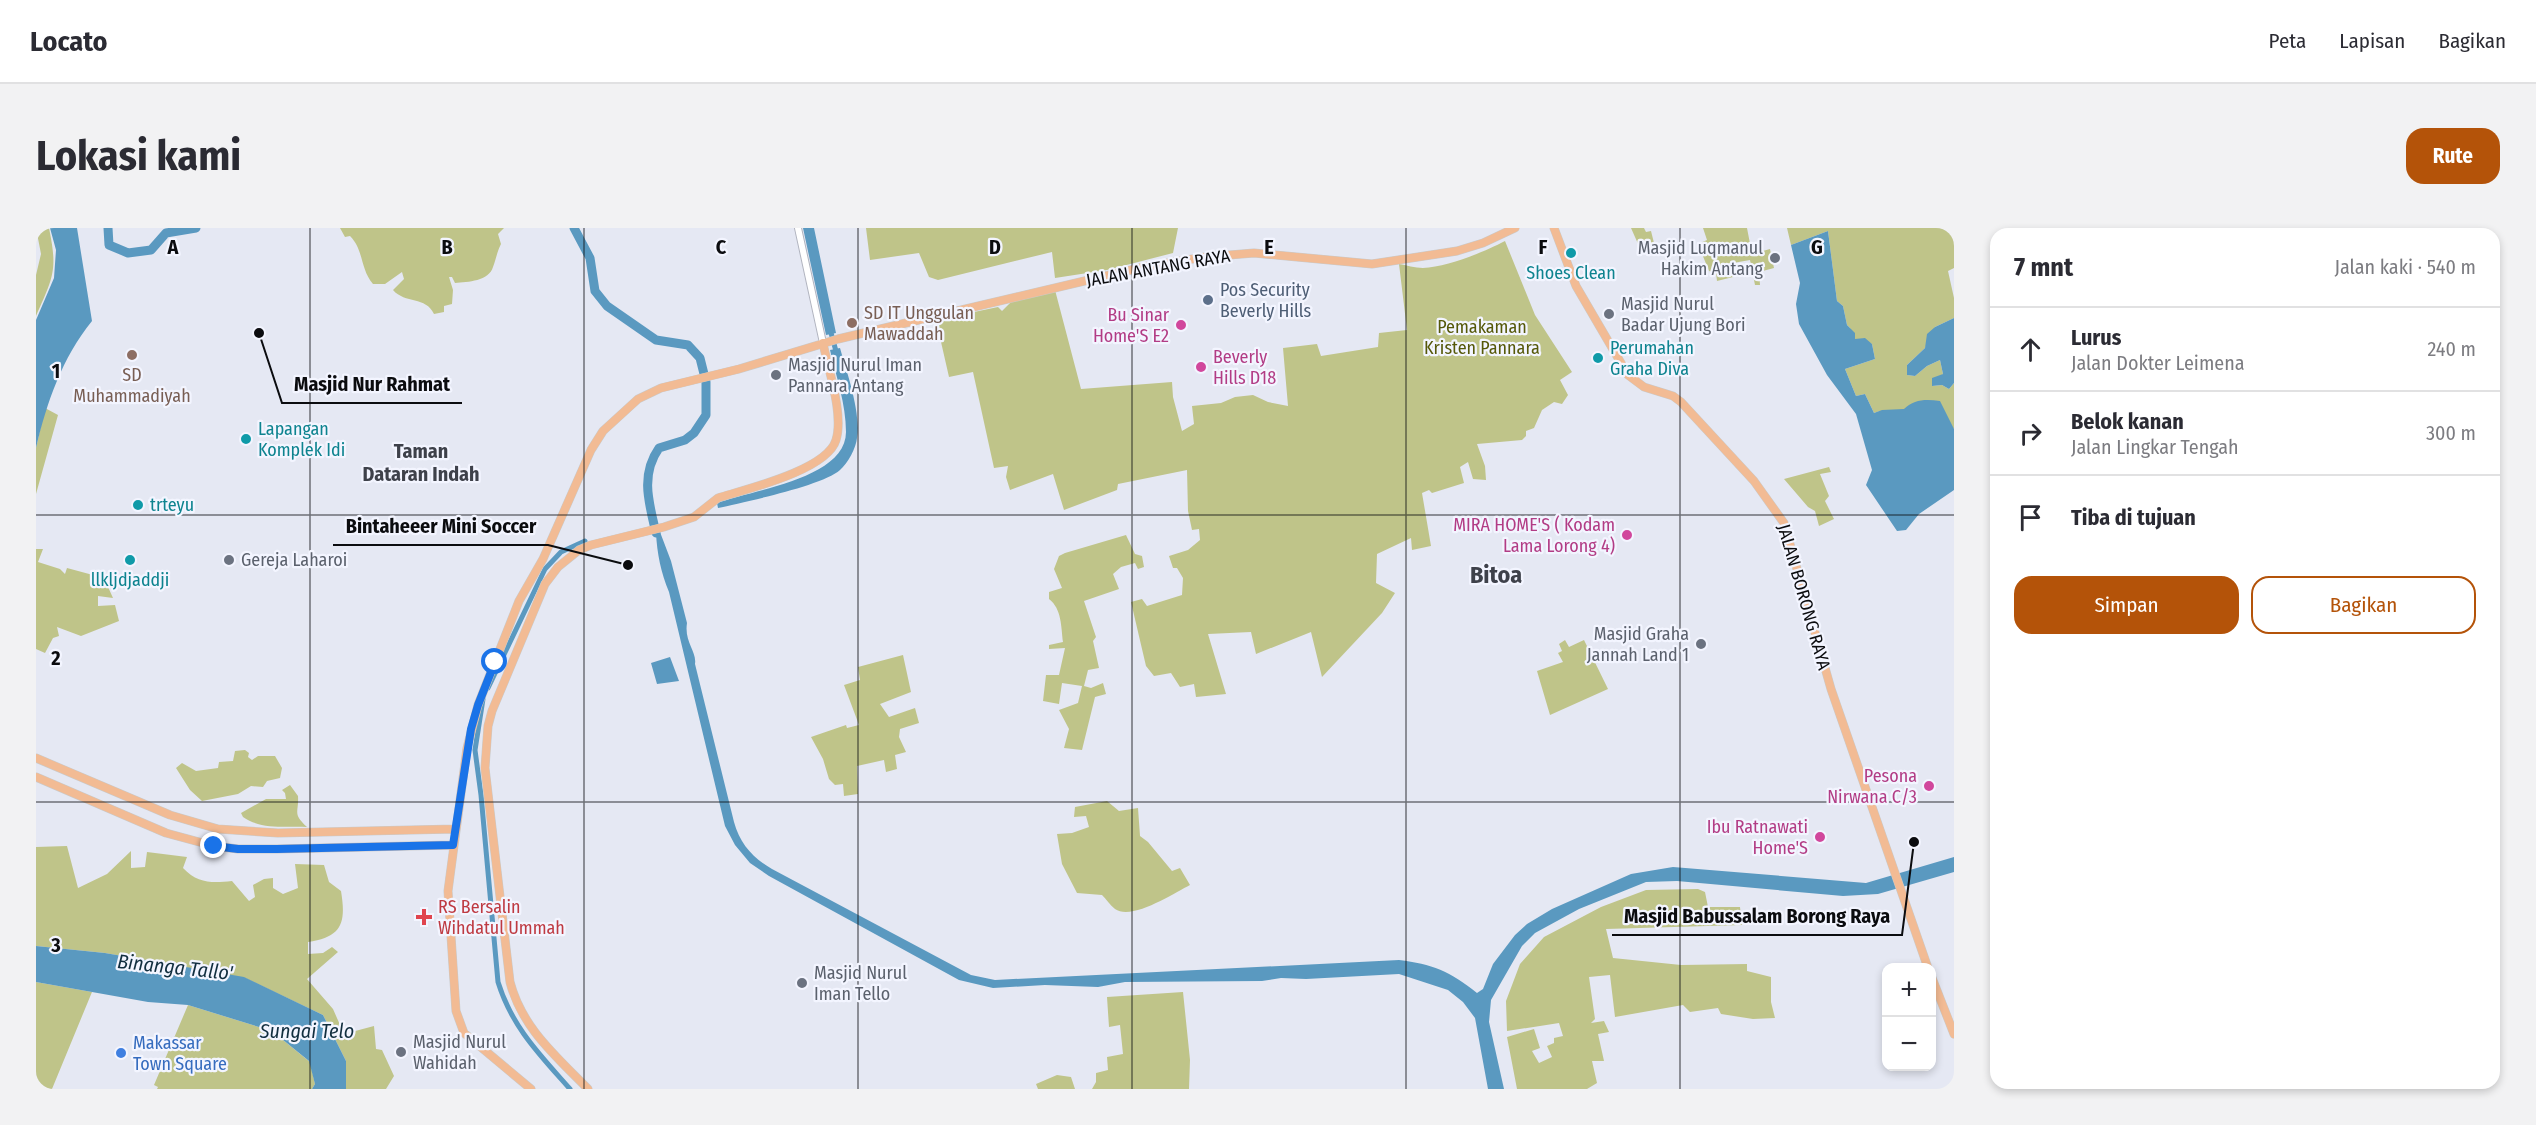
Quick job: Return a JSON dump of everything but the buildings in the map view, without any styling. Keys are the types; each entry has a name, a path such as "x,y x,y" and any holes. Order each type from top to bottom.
{"main road":[{"name":"JALAN ANTANG RAYA","path":"531,1089 464,1033 457,1018 448,891 455,829 474,715 524,592 543,559 598,436 638,399 661,388 712,376 838,339 1168,262 1254,253 1372,264 1456,251 1483,243 1515,228"},
{"name":"JALAN BORONG RAYA","path":"1554,228 1578,292 1628,375 1644,387 1677,398 1754,481 1780,515 1832,689 1926,963"},
{"path":"588,1089 554,1056 536,1034 518,1007 513,993 507,968 488,800 485,753 488,726 539,599 554,572 579,550 664,527 702,513 706,506 718,498 804,469 827,455 836,441 837,425 836,407 823,343"},
{"path":"524,592 539,599"},
{"path":"36,758 170,815 218,829 278,833 455,829"},
{"path":"36,777 166,833 214,846 238,849 277,849 453,845"},
{"path":"1936,988 1954,1034"}],"street":[{"path":"798,228 823,343"}],"green space":[{"path":"36,228 49,228 53,264 50,282 36,316 36,275 41,254"},
{"path":"340,228 504,228 498,234 501,244 491,272 483,278 466,282 455,283 452,277 449,277 453,290 452,304 444,306 444,312 434,314 421,302 403,297 393,290 404,279 402,272 385,284 373,284 354,241 350,236 345,237"},
{"path":"866,228 1178,228 1173,253 1107,270 1055,278 1052,252 938,280 929,277 919,253 870,260"},
{"path":"1631,228 1644,228 1646,232 1651,231 1655,247 1639,246"},
{"path":"1703,228 1747,228 1752,254 1770,249 1774,268 1759,272 1760,285 1755,285 1750,260 1733,263 1737,276 1717,281 1716,273 1709,271 1698,244 1707,240"},
{"path":"1787,228 1954,228 1954,268 1948,271 1954,298 1954,318 1935,327 1925,348 1907,365 1907,375 1915,376 1927,366 1940,360 1943,374 1932,386 1942,385 1949,389 1954,383 1954,429 1938,420 1916,413 1892,410 1874,413 1865,394 1856,396 1845,369 1875,359 1872,344 1855,339 1847,325 1843,306 1837,301 1828,231 1791,245"},
{"name":"Pemakaman Kristen Pannara","path":"1505,241 1535,315 1572,372 1560,380 1568,395 1562,404 1554,402 1542,410 1534,428 1526,431 1526,436 1522,440 1477,444 1485,466 1486,480 1473,479 1468,462 1460,467 1464,483 1432,493 1429,490 1422,493 1431,546 1412,550 1411,538 1377,554 1376,583 1395,593 1382,613 1322,677 1311,632 1256,654 1251,632 1208,634 1226,694 1196,697 1194,684 1180,687 1171,673 1154,676 1146,666 1131,602 1142,599 1147,606 1182,595 1183,578 1177,568 1173,568 1169,556 1188,550 1200,540 1199,529 1192,530 1188,511 1187,470 1118,484 1117,490 1064,510 1053,474 1010,490 1006,477 1008,466 994,468 973,372 949,377 936,320 998,307 1002,311 1012,301 1055,290 1081,389 1172,382 1173,397 1182,431 1194,424 1192,406 1221,403 1235,397 1253,395 1268,402 1288,406 1283,348 1317,344 1321,356 1378,347 1379,333 1407,330 1399,264 1423,268 1443,265"},
{"path":"45,408 58,415 36,494 36,448"},
{"path":"1829,467 1831,472 1820,474 1829,496 1825,501 1834,519 1819,526 1815,511 1808,507 1784,479"},
{"path":"1126,535 1135,554 1142,556 1144,567 1138,569 1135,563 1121,567 1113,574 1119,589 1084,601 1096,637 1093,641 1099,668 1088,670 1084,686 1091,688 1103,683 1106,694 1095,697 1082,750 1064,748 1069,729 1059,710 1078,703 1082,686 1062,683 1059,704 1043,701 1046,675 1059,675 1065,648 1049,649 1049,645 1063,642 1059,613 1049,599 1049,592 1062,588 1054,569 1059,556 1065,553"},
{"path":"36,549 43,549 38,562 60,569 65,574 67,568 104,578 113,598 98,596 98,606 115,605 119,621 81,636 57,627 59,636 53,638 45,653 36,649"},
{"path":"1565,640 1569,647 1584,640 1608,689 1550,715 1537,671 1563,662 1558,653 1562,651 1559,644"},
{"path":"903,655 911,692 880,704 889,717 915,708 919,723 900,729 899,737 906,752 895,755 897,769 886,772 884,760 857,766 858,794 844,796 843,784 835,785 829,779 823,759 811,737 846,725 847,728 859,725 844,685 860,680 858,667"},
{"path":"245,750 252,760 258,756 275,756 282,768 280,778 267,781 263,787 251,786 238,794 202,801 190,790 176,768 182,763 196,771 218,768 219,762 233,761 235,751"},
{"path":"290,785 298,796 298,816 307,827 266,826 243,817 241,813 266,799 286,799 282,790"},
{"path":"1107,801 1119,811 1138,808 1140,836 1148,842 1172,871 1180,868 1190,885 1142,909 1122,912 1115,909 1102,895 1077,893 1062,864 1057,834 1072,833 1089,827 1086,816 1074,817 1075,807"},
{"path":"67,846 78,888 107,874 131,851 131,868 145,867 147,852 187,857 183,868 194,877 206,881 232,881 249,901 255,897 253,885 264,879 273,878 273,888 283,894 298,888 295,864 324,865 329,882 341,891 342,919 335,932 320,940 308,942 308,954 323,953 332,947 338,952 307,979 333,1009 344,1034 374,1026 376,1049 382,1050 394,1076 386,1089 346,1089 346,1061 323,1015 245,978 105,953 36,946 36,847"},
{"path":"1698,889 1705,892 1708,907 1740,907 1742,925 1606,929 1613,958 1681,965 1747,964 1747,971 1771,977 1771,1002 1775,1018 1753,1019 1721,1014 1718,1008 1690,1012 1683,1005 1615,1017 1610,975 1589,977 1595,1019 1591,1023 1604,1021 1609,1032 1598,1034 1604,1061 1592,1061 1597,1083 1587,1089 1517,1089 1507,1037 1534,1029 1540,1048 1532,1051 1539,1063 1552,1057 1547,1046 1554,1043 1554,1038 1563,1036 1559,1023 1507,1031 1506,1001 1520,964 1544,937 1601,907 1646,890"},
{"path":"36,982 92,992 52,1089 36,1089"},
{"path":"1183,992 1190,1060 1189,1089 1092,1089 1096,1082 1096,1073 1108,1070 1107,1057 1123,1054 1120,1025 1109,1027 1107,997"},
{"path":"188,1005 272,1031 310,1062 315,1084 312,1089 157,1089 158,1087 154,1085"},
{"path":"1057,1075 1071,1077 1075,1089 1038,1089 1036,1084"}],"water":[{"path":"50,228 77,228 92,321 64,365 45,414 36,448 36,320 54,278 56,250"},
{"path":"803,228 814,228 836,333 826,335"},
{"path":"1828,231 1837,301 1843,306 1847,325 1855,333 1855,339 1865,338 1872,344 1875,359 1845,369 1856,396 1865,394 1874,413 1882,410 1904,409 1920,401 1940,401 1954,429 1954,490 1919,514 1906,530 1897,531 1866,485 1872,470 1856,414 1827,375 1799,324 1796,304 1800,283 1791,245"},
{"path":"1954,318 1954,383 1949,389 1942,385 1932,386 1932,378 1943,374 1940,360 1927,366 1915,376 1907,375 1907,365 1925,348 1927,334 1935,327"},
{"path":"840,348 853,393 858,428 855,446 846,463 831,476 817,482 718,508 717,503 773,487 814,472 831,461 842,448 846,432 844,411 830,350"},
{"path":"660,532 671,561 687,623 687,636 694,655 734,822 744,844 753,855 772,869 971,975 995,980 1399,960 1440,970 1458,979 1477,993 1483,989 1493,964 1515,935 1527,924 1552,909 1631,874 1673,867 1866,883 1954,857 1954,872 1878,894 1843,896 1677,881 1646,882 1579,909 1535,933 1522,946 1491,1000 1489,1022 1504,1089 1488,1089 1475,1018 1463,1002 1448,990 1399,974 1306,979 1281,978 1262,981 1125,982 1098,987 1045,985 993,988 959,980 769,876 750,863 735,845 725,826 658,555 656,533"},
{"path":"670,657 679,681 657,684 651,663"},
{"name":"Sungai Telo","path":"36,946 105,953 244,977 323,1015 346,1061 346,1089 312,1089 315,1084 309,1061 272,1031 188,1005 148,1002 36,982"}],"waterway":[{"path":"108,228 109,245 128,253 151,250 166,233 196,228"},
{"path":"574,228 590,258 595,291 607,306 656,340 688,345 700,358 706,382 706,415 694,433 685,440 659,448 650,468 648,489 656,533"},
{"path":"830,329 837,355"},
{"path":"488,688 545,569 561,552 585,541"},
{"path":"483,699 475,750 498,982 519,1026 537,1052 570,1089"}],"place":[{"name":"Shoes Clean","path":"1571,253"},
{"name":"Masjid Luqmanul Hakim Antang","path":"1775,258"},
{"name":"Pos Security Beverly Hills","path":"1208,300"},
{"name":"Masjid Nurul Badar Ujung Bori","path":"1609,314"},
{"name":"SD IT Unggulan Mawaddah","path":"852,323"},
{"name":"Bu Sinar Home'S E2","path":"1181,325"},
{"name":"Masjid Nur Rahmat","path":"259,333"},
{"name":"SD Muhammadiyah","path":"132,355"},
{"name":"Perumahan Graha Diva","path":"1598,358"},
{"name":"Beverly Hills D18","path":"1201,367"},
{"name":"Masjid Nurul Iman Pannara Antang","path":"776,375"},
{"name":"Lapangan Komplek Idi","path":"246,439"},
{"name":"trteyu","path":"138,505"},
{"name":"MIRA HOME'S ( Kodam Lama Lorong 4)","path":"1627,535"},
{"name":"llkljdjaddji","path":"130,560"},
{"name":"Gereja Laharoi","path":"229,560"},
{"name":"Bintaheeer Mini Soccer","path":"628,565"},
{"name":"Masjid Graha Jannah Land 1","path":"1701,644"},
{"name":"Pesona Nirwana C/3","path":"1929,786"},
{"name":"Ibu Ratnawati Home'S","path":"1820,837"},
{"name":"Masjid Babussalam Borong Raya","path":"1914,842"},
{"name":"RS Bersalin Wihdatul Ummah","path":"424,917"},
{"name":"Masjid Nurul Iman Tello","path":"802,983"},
{"name":"Masjid Nurul Wahidah","path":"401,1052"},
{"name":"Makassar Town Square","path":"121,1053"}],"district":[{"name":"Taman Dataran Indah","path":"421,462"},
{"name":"Bitoa","path":"1496,575"}],"route":[{"path":"214,846 238,849 277,849 453,845 474,715 495,662"}],"water label":[{"name":"Binanga Tallo'","path":"175,967"}]}
